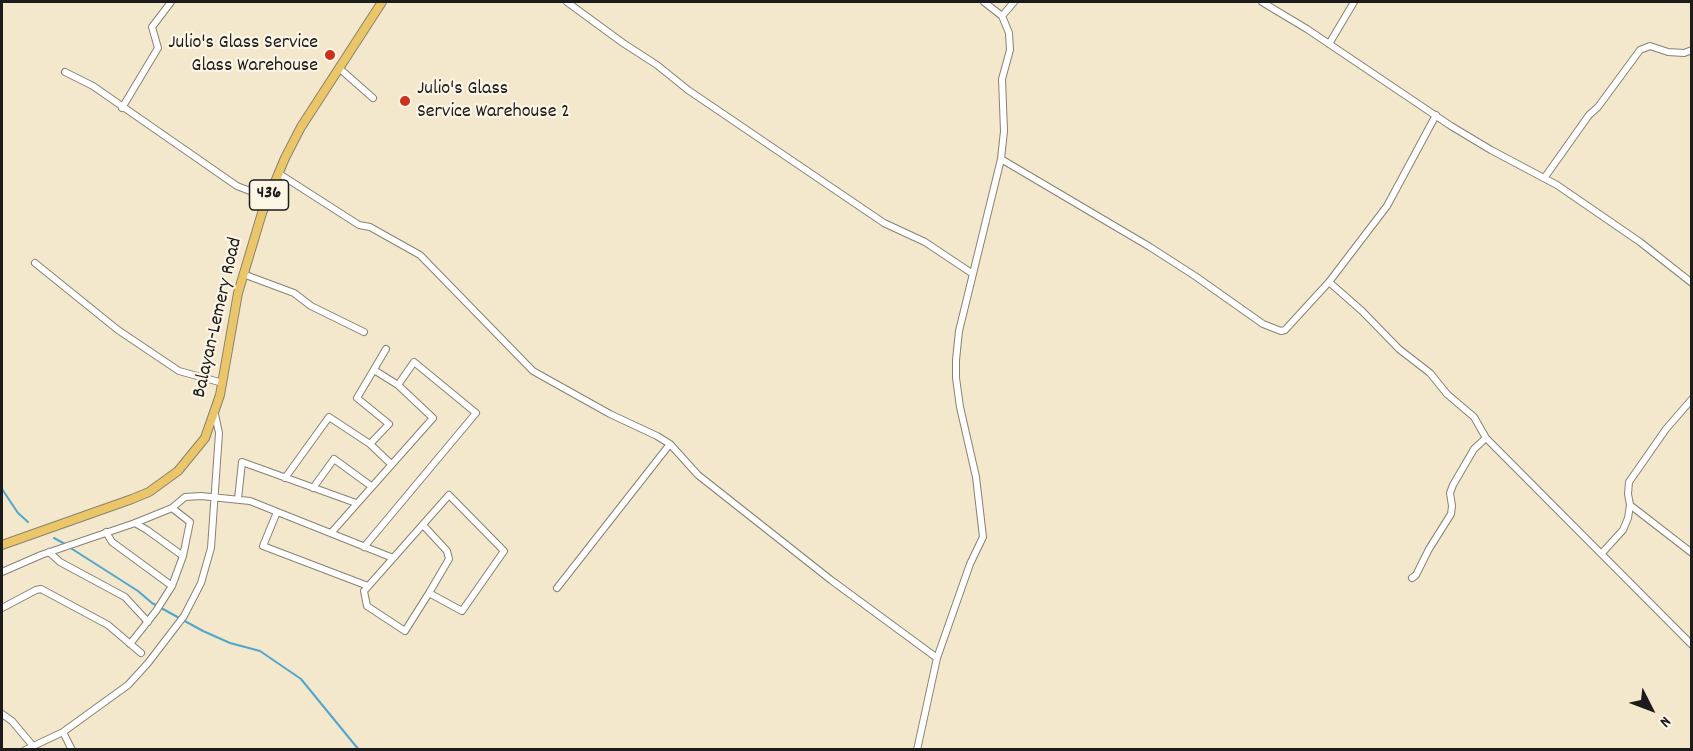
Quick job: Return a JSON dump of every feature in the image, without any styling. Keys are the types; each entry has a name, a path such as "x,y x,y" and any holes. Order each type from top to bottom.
{"main road":[{"name":"Balayan-Lemery Road","path":"2,545 132,499 161,484 178,471 205,438 215,414 223,383 233,315 243,274 278,173 301,127 382,2"}],"street":[{"path":"122,108 158,48 152,27 171,2"},
{"path":"567,2 707,103 884,223 925,242 974,274"},
{"path":"917,750 937,658 970,564 983,537 976,477 960,407 956,378 959,331 1002,159 1004,117 1002,79 1010,50 1009,33 1002,16 984,2"},
{"path":"1002,16 1014,2"},
{"path":"1262,2 1491,150 1545,177 1640,242 1692,282"},
{"path":"1329,44 1354,2"},
{"path":"1545,177 1589,115 1598,107 1640,50 1650,46 1668,52 1684,53 1692,50"},
{"path":"339,68 373,98"},
{"path":"65,72 93,86 237,186 268,198"},
{"path":"1002,159 1150,247 1272,329 1281,331 1285,330 1329,282 1395,195 1436,115"},
{"path":"278,173 359,225 370,226 420,255 533,370 610,414 670,444 698,475 831,580 937,658"},
{"path":"35,263 118,330 179,371 223,383"},
{"path":"243,274 294,293 311,306 363,332"},
{"path":"1329,282 1362,311 1399,349 1430,373 1447,394 1474,417 1486,438 1692,645"},
{"path":"370,444 388,424 357,398 387,349"},
{"path":"364,547 476,413 414,363 398,385"},
{"path":"331,533 433,418 398,385 374,370"},
{"path":"1602,554 1623,530 1628,518 1629,482 1666,429 1692,399"},
{"name":"436","path":"25,750 63,732 128,685 184,616 201,583 211,548 219,434 215,414"},
{"path":"285,478 329,417 370,444 391,464"},
{"path":"1412,578 1416,575 1428,549 1451,514 1450,493 1453,485 1474,449 1486,438"},
{"path":"557,588 670,444"},
{"path":"314,488 334,459 371,486"},
{"path":"238,499 242,462 356,503"},
{"path":"423,525 447,551 449,559 405,631 368,606 364,591 449,495 504,551 462,611 429,593"},
{"path":"2,572 49,552 172,508 185,497 215,497 250,501 393,558"},
{"path":"1630,504 1692,553"},
{"path":"130,644 172,586 183,556 190,522 172,508"},
{"path":"277,512 263,546 368,586"},
{"path":"147,530 149,523 157,514"},
{"path":"135,523 183,556"},
{"path":"106,532 112,542 172,586"},
{"path":"49,552 60,562 125,597 148,622"},
{"path":"2,608 41,589 108,625 141,653"},
{"path":"2,714 12,721 33,746"},
{"path":"63,732 72,750"}],"waterway":[{"path":"2,489 18,513 28,522"},
{"path":"54,538 65,544"},
{"path":"69,547 138,591 152,603 203,631 230,643 260,651 301,679 359,750"}],"place":[{"name":"Julio's Glass Service Glass Warehouse","path":"330,55"},
{"name":"Julio's Glass Service Warehouse 2","path":"405,101"}]}
